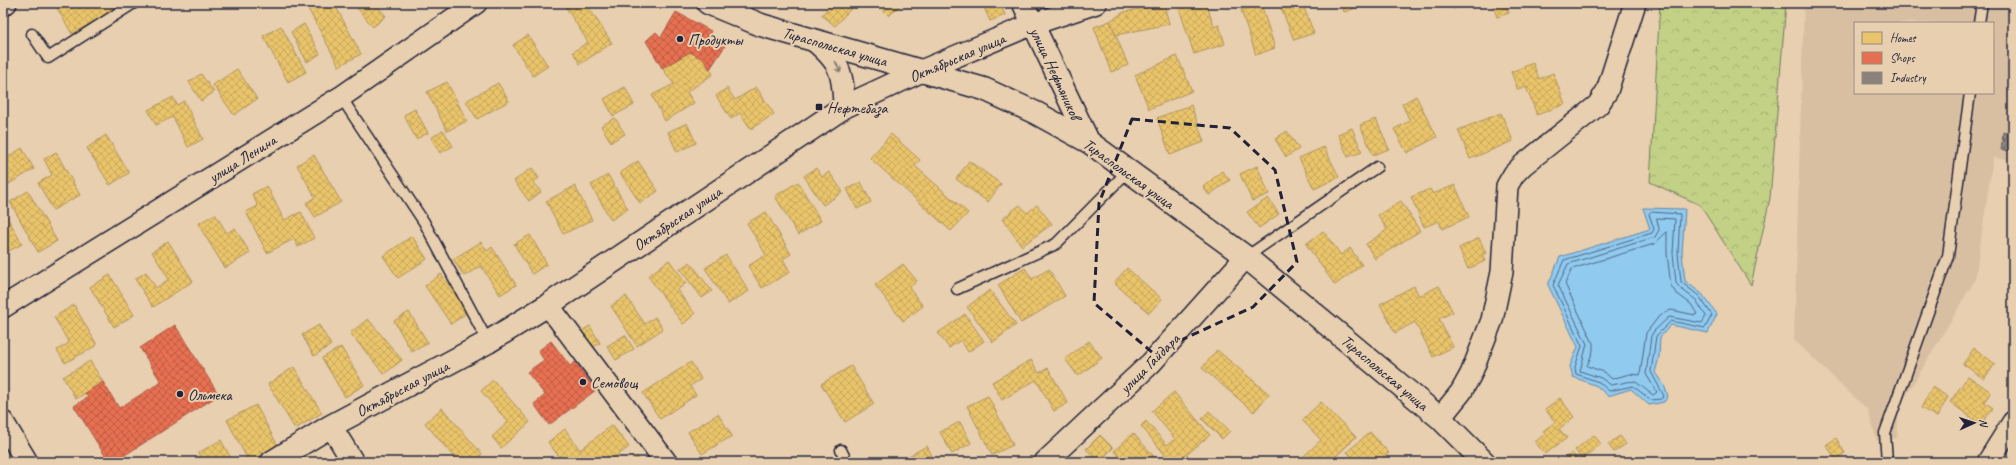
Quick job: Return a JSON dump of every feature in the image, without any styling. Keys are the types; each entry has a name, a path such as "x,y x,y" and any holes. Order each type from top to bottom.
{"street":[{"name":"улица Ленина","path":"3,307 341,97 476,3"},
{"name":"Тираспольская улица","path":"708,3 761,25 812,38 984,89 1036,113 1089,142 1127,172 1246,257 1440,418 1484,462"},
{"name":"улица Нефтяников","path":"1023,3 1089,142"},
{"name":"Октябрьская улица","path":"272,462 331,426 488,342 548,305 844,107 921,71 1033,24 1096,3"},
{"path":"1440,418 1461,392 1471,374 1492,320 1502,272 1507,186 1514,174 1523,165 1598,104 1607,91 1635,3"},
{"path":"812,38 830,53 840,69 844,107"},
{"name":"улица Гайдара","path":"1045,462 1151,363 1246,257"},
{"path":"548,305 666,462"},
{"path":"3,422 27,462"},
{"path":"1988,462 2013,422"},
{"path":"331,426 353,462"}],"lane":[{"path":"32,34 48,58 134,3"},
{"path":"1980,22 1982,3"},
{"path":"1887,462 1885,433 1948,256 1970,94"},
{"path":"341,97 424,222 488,342"},
{"path":"1246,257 1377,167"},
{"path":"957,289 1056,244 1127,172"},
{"path":"841,450 847,462"}],"highlighted area":[{"path":"1132,119 1230,128 1275,170 1297,262 1253,307 1153,353 1094,303 1099,203"}],"shaded area":[{"path":"1804,3 2013,3 2013,160 1993,158 1975,280 1899,408 1897,438 1877,441 1868,410 1794,340"}],"green space":[{"path":"1660,3 1786,3 1770,198 1751,285 1700,205 1650,182"}],"water":[{"path":"1643,208 1685,209 1682,253 1685,281 1702,294 1717,314 1708,333 1671,325 1660,337 1659,357 1655,373 1664,385 1668,396 1664,402 1649,405 1631,389 1608,396 1597,386 1573,377 1570,366 1578,347 1548,285 1560,257 1650,229"}],"building: Homes":[{"path":"54,3 126,3 72,34"},
{"path":"305,3 334,3 361,54 339,66"},
{"path":"353,3 375,3 386,16 373,27"},
{"path":"563,3 586,3 612,43 580,64 573,52 588,42"},
{"path":"832,3 855,4 835,26 822,15"},
{"path":"876,3 902,3 889,16"},
{"path":"982,3 1000,3 1005,15 990,21"},
{"path":"1185,3 1206,3 1214,27 1219,25 1225,44 1194,54 1178,5"},
{"path":"1279,3 1302,3 1314,33 1294,40"},
{"path":"1341,3 1361,3 1362,6 1344,12"},
{"path":"1450,3 1464,3 1465,5 1453,9"},
{"path":"1492,3 1505,3 1509,13 1497,17"},
{"path":"1164,4 1169,24 1116,35 1110,21 1124,12"},
{"path":"1261,4 1275,48 1256,55 1241,10"},
{"path":"1110,21 1128,65 1111,72 1094,27"},
{"path":"304,24 320,54 307,62 291,32"},
{"path":"281,26 306,72 288,82 263,36"},
{"path":"528,35 548,66 533,76 513,45"},
{"path":"690,52 703,59 713,74 687,92 694,103 665,121 652,95 674,84 662,68"},
{"path":"1177,56 1192,91 1149,109 1135,75"},
{"path":"1533,63 1539,79 1553,73 1565,104 1537,115 1526,87 1518,90 1511,72"},
{"path":"237,69 257,99 234,115 213,85"},
{"path":"201,74 214,92 201,101 189,82"},
{"path":"447,82 467,121 447,131 427,92"},
{"path":"498,83 509,101 477,119 466,101"},
{"path":"625,87 634,105 613,116 604,99"},
{"path":"756,87 774,114 751,129 740,113 731,119 716,96 727,88 735,100"},
{"path":"1416,96 1437,137 1407,153 1394,129 1410,121 1402,104"},
{"path":"173,97 177,105 184,101 203,139 188,147 173,117 156,125 148,110"},
{"path":"1191,105 1204,142 1170,155 1157,118"},
{"path":"415,109 428,133 416,139 404,115"},
{"path":"1501,113 1513,141 1470,159 1458,130"},
{"path":"615,118 625,134 611,142 601,126"},
{"path":"1376,119 1389,149 1373,155 1360,125"},
{"path":"687,123 696,143 677,152 668,132"},
{"path":"1352,128 1362,152 1348,157 1338,134"},
{"path":"443,130 453,146 440,153 431,138"},
{"path":"1287,131 1299,149 1286,157 1275,139"},
{"path":"891,134 920,160 915,166 968,213 951,231 870,158"},
{"path":"106,135 129,173 110,185 87,148"},
{"path":"1324,147 1339,177 1314,189 1299,158"},
{"path":"22,148 34,169 9,184 3,174 3,160"},
{"path":"56,152 80,195 53,210 38,183 52,175 44,159"},
{"path":"314,155 341,202 315,217 306,203 315,197 297,165"},
{"path":"638,161 658,191 640,203 620,173"},
{"path":"969,161 1001,184 988,202 956,179"},
{"path":"1257,166 1269,194 1252,201 1240,174"},
{"path":"532,168 539,178 533,182 541,192 529,201 514,181"},
{"path":"816,168 822,177 829,172 843,192 823,205 804,176"},
{"path":"1222,171 1230,180 1209,195 1203,187"},
{"path":"608,175 628,209 611,220 591,185"},
{"path":"798,182 821,221 798,235 775,196"},
{"path":"861,182 871,202 857,209 847,189"},
{"path":"1455,185 1469,217 1442,229 1439,221 1424,227 1411,197 1430,189 1433,194"},
{"path":"267,186 284,220 301,212 314,238 298,247 294,239 267,253 246,212 258,206 252,194"},
{"path":"575,186 592,220 563,234 546,201"},
{"path":"28,191 57,241 38,252 10,202"},
{"path":"1268,198 1279,214 1259,228 1247,212"},
{"path":"1401,201 1420,231 1375,259 1366,244 1387,230 1378,215"},
{"path":"1020,205 1027,213 1037,205 1052,224 1022,246 1002,219"},
{"path":"766,212 791,254 783,259 790,272 762,288 748,266 766,255 747,223"},
{"path":"215,214 227,233 235,228 250,253 225,268 198,224"},
{"path":"6,215 22,244 3,254 3,216"},
{"path":"1323,231 1341,255 1350,248 1362,265 1335,285 1306,244"},
{"path":"530,235 547,264 532,274 514,244"},
{"path":"412,236 427,259 398,278 383,256"},
{"path":"1479,238 1486,253 1482,255 1485,261 1468,269 1459,248"},
{"path":"168,241 193,281 153,307 135,279 146,272 156,288 169,279 152,252"},
{"path":"481,242 487,251 492,247 516,285 500,295 481,266 464,276 453,259"},
{"path":"726,255 749,291 728,304 705,268"},
{"path":"669,260 686,283 677,290 695,314 683,324 648,276"},
{"path":"690,262 712,291 702,298 680,269"},
{"path":"903,264 917,281 909,288 923,306 903,321 875,285"},
{"path":"1025,268 1032,279 1049,269 1065,296 1021,323 998,285"},
{"path":"1127,268 1162,299 1149,313 1114,283"},
{"path":"441,274 468,312 451,324 425,286"},
{"path":"110,275 134,315 114,327 90,287"},
{"path":"1414,286 1419,296 1439,286 1453,312 1439,319 1453,347 1433,357 1415,322 1395,333 1380,304"},
{"path":"990,290 1016,325 993,342 967,307"},
{"path":"626,296 645,324 655,317 663,329 637,346 611,306"},
{"path":"74,305 97,345 65,363 57,350 69,343 54,317"},
{"path":"409,312 428,343 412,352 394,321"},
{"path":"965,314 984,341 968,352 961,340 949,348 938,333"},
{"path":"368,319 402,360 384,374 350,333"},
{"path":"319,325 331,345 314,356 302,335"},
{"path":"590,326 600,343 586,351 576,334"},
{"path":"625,335 634,349 616,360 607,346"},
{"path":"1089,341 1102,358 1078,376 1065,359"},
{"path":"341,347 364,385 345,397 322,358"},
{"path":"1974,348 1995,364 1984,379 1963,364"},
{"path":"1217,350 1269,394 1254,412 1202,368"},
{"path":"1031,360 1039,373 1048,368 1068,403 1054,411 1036,380 1002,400 992,382"},
{"path":"90,361 103,382 76,399 63,377"},
{"path":"691,362 701,379 690,386 696,395 660,419 643,393"},
{"path":"851,366 874,404 845,422 821,384"},
{"path":"294,367 322,413 295,429 268,384"},
{"path":"1968,376 1991,392 1984,402 1993,408 1981,425 1950,402"},
{"path":"493,380 530,422 501,448 492,437 508,422 481,391"},
{"path":"1932,387 1948,397 1937,417 1921,408"},
{"path":"1174,392 1210,435 1178,462 1171,462 1141,426 1146,421 1167,445 1175,439 1152,411"},
{"path":"988,396 1013,445 992,455 967,406"},
{"path":"1560,398 1574,417 1559,429 1567,438 1545,454 1535,442 1545,434 1543,431 1555,422 1545,409"},
{"path":"1321,402 1356,437 1330,462 1306,462 1302,458 1321,440 1302,420"},
{"path":"256,405 278,446 249,462 227,420"},
{"path":"442,408 482,454 473,462 458,462 425,423"},
{"path":"1209,411 1230,431 1222,439 1202,419"},
{"path":"718,414 732,436 702,454 688,432"},
{"path":"960,422 971,443 952,454 940,432"},
{"path":"612,425 629,447 608,462 563,462 548,442 565,429 580,450"},
{"path":"1370,432 1389,453 1378,462 1356,462 1347,452"},
{"path":"1133,433 1159,462 1124,462 1114,451"},
{"path":"1100,435 1113,448 1099,462 1086,449"},
{"path":"1594,435 1601,444 1582,459 1575,450"},
{"path":"1620,436 1626,444 1614,452 1608,444"},
{"path":"1836,438 1845,453 1836,459 1826,445"},
{"path":"221,440 233,462 203,462 198,453"},
{"path":"927,446 935,462 905,462 903,459"},
{"path":"1572,453 1579,462 1560,462"},
{"path":"637,457 641,462 630,462"}],"building: Shops":[{"name":"Продукты","path":"676,12 711,31 708,37 725,46 710,69 703,59 690,52 662,68 646,41 656,32 661,37"},
{"name":"Ольмека","path":"175,325 219,395 114,462 109,462 74,406 88,397 85,393 103,382 119,408 161,382 140,348"},
{"path":"551,341 570,366 575,362 596,390 549,425 534,404 545,395 527,372 544,360 538,351"}],"building: Industry":[{"path":"2003,132 2013,133 2013,151 2001,150"}],"place":[{"name":"Продукты","path":"680,39"},
{"name":"Нефтебаза","path":"819,107"},
{"name":"Семовощ","path":"583,382"},
{"name":"Ольмека","path":"180,394"}]}
